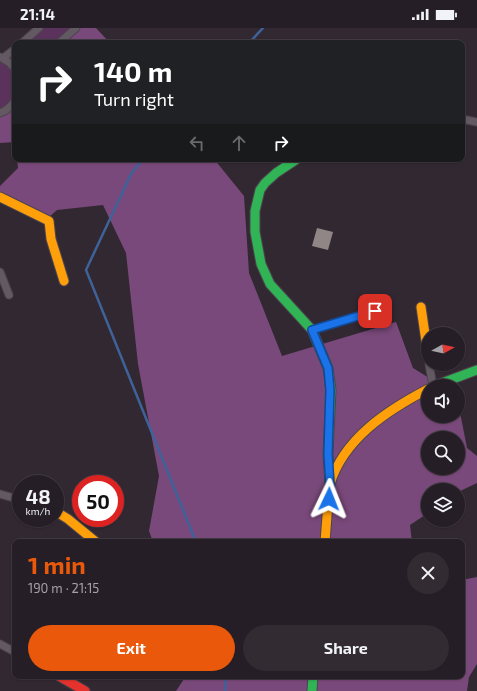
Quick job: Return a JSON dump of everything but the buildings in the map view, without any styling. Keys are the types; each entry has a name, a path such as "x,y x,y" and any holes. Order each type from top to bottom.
{"street":[{"path":"25,40 39,28"},
{"path":"62,40 76,28"},
{"path":"12,51 2,58 12,65"},
{"path":"0,113 12,106"},
{"path":"465,120 477,122"},
{"path":"292,162 276,173 260,190 255,211 255,232 261,264 270,284 312,330 328,368 330,382 328,454 330,485 325,539"},
{"path":"0,197 48,221 51,239 64,281"},
{"path":"0,272 9,295"},
{"path":"421,307 424,327"},
{"path":"312,330 375,311"},
{"path":"452,379 477,370"},
{"path":"330,485 347,453 370,425 400,404 421,393"},
{"path":"0,494 12,497"},
{"path":"64,517 92,539"},
{"path":"0,644 12,650"},
{"path":"64,679 85,691"},
{"path":"312,691 313,679"}],"shaded area":[{"path":"42,28 72,28 58,40 28,40"},
{"path":"78,28 96,28 107,40 64,40"},
{"path":"12,53 12,102 0,112 0,59"},
{"path":"12,103 12,142 0,143 0,112"},
{"path":"17,162 216,162 244,196 249,273 282,356 396,322 413,368 431,379 421,379 421,423 462,423 464,431 421,431 421,475 465,475 465,438 467,448 477,456 477,483 465,489 465,483 421,483 421,518 410,525 412,539 152,539 149,531 159,476 138,364 126,253 103,205 57,210 48,218 0,195 0,186 18,168"},
{"path":"477,577 477,664 469,677 467,691 176,691 184,679 465,679 465,579"}],"waterway":[{"path":"252,40 263,28"},
{"path":"141,162 132,172 86,270 195,539"},
{"path":"225,691 226,679"}],"traffic: fast":[{"path":"292,162 276,173 260,190 255,211 255,232 261,264 270,284 312,330 328,368 331,390 328,454 330,485"},
{"path":"453,379 477,370"},
{"path":"312,691 313,679"}],"traffic: slow":[{"path":"0,197 49,221 51,239 64,281"},
{"path":"421,307 424,327"},
{"path":"325,539 330,484 346,453 369,427 398,406 421,393"},
{"path":"64,517 92,539"}],"traffic: jam":[{"path":"64,679 85,691"}],"route":[{"path":"329,499 330,485 328,454 330,390 328,368 312,330 375,311"}]}
